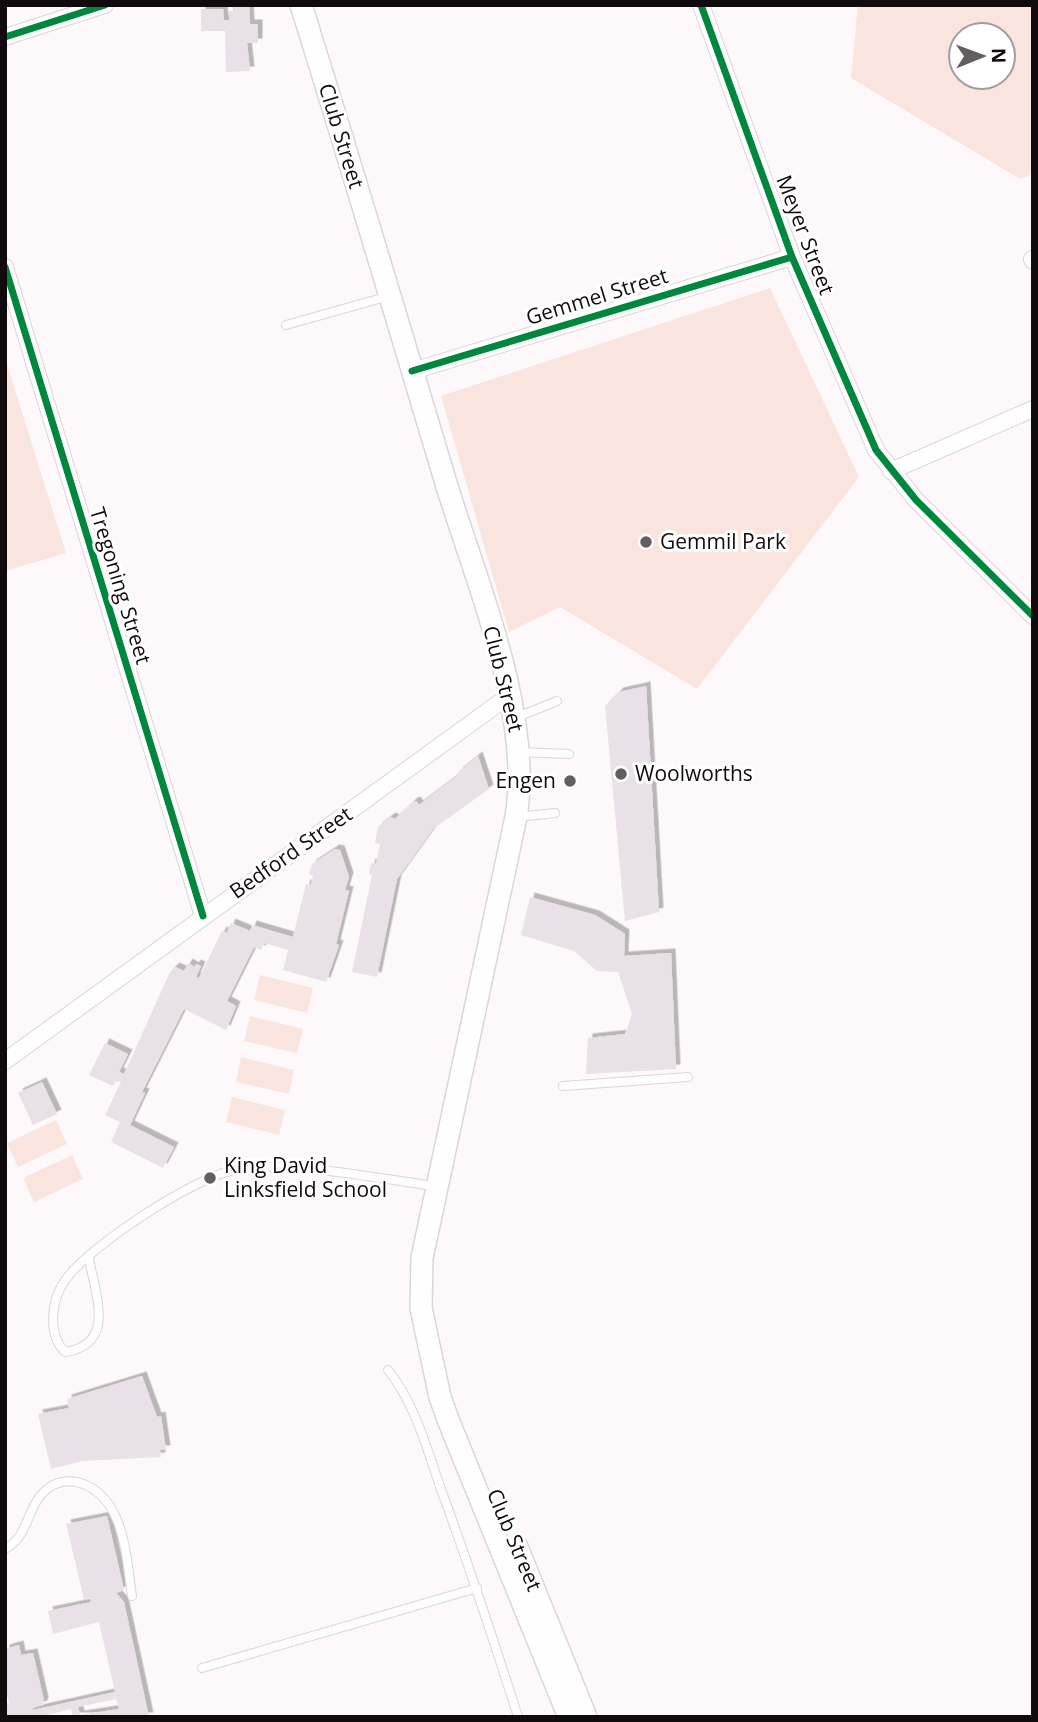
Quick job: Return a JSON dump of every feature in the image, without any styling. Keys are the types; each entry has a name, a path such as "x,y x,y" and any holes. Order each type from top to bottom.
{"main road":[{"name":"Club Street","path":"301,5 515,718 519,752 516,817 426,1235 420,1284 421,1307 449,1422 569,1717"},
{"name":"Club Street","path":"435,1368 453,1392 586,1717"}],"street":[{"path":"5,37 105,5"},
{"name":"Meyer Street","path":"701,5 792,257 870,436 891,471 1033,616"},
{"name":"Gemmel Street","path":"412,370 792,257"},
{"name":"Tregoning Street","path":"5,267 203,916"},
{"path":"891,471 1033,410"},
{"name":"Bedford Street","path":"5,1061 80,1010 203,916 510,695"}],"lane":[{"path":"286,326 389,296"},
{"path":"515,718 557,701"},
{"path":"519,752 569,754"},
{"path":"516,817 555,813"},
{"path":"563,1086 688,1077"},
{"path":"89,1258 99,1325 92,1342 79,1350 65,1352 56,1343 52,1325 56,1299 66,1279 89,1258 136,1219 196,1185 233,1170 289,1169 437,1187"},
{"path":"388,1370 402,1387 415,1415 477,1588 518,1717"},
{"path":"5,1549 17,1542 40,1496 52,1485 64,1480 93,1487 111,1506 122,1533 132,1596"},
{"path":"202,1668 477,1588"}],"shaded area":[{"path":"858,5 1033,5 1033,174 1020,179 851,78"},
{"name":"Gemmil Park","path":"770,288 859,477 697,689 560,607 509,632 441,396"},
{"path":"5,358 66,553 5,571"},
{"path":"260,975 313,988 307,1013 254,1000"},
{"path":"250,1016 303,1029 297,1053 244,1041"},
{"path":"241,1057 294,1070 289,1094 236,1082"},
{"path":"232,1097 285,1110 279,1135 226,1122"},
{"path":"56,1120 67,1144 18,1167 7,1143"},
{"path":"72,1155 83,1179 34,1202 23,1178"}],"building":[{"path":"234,5 249,5 250,24 258,24 258,43 247,43 250,71 226,72 225,31 201,31 201,9 223,9 224,20 229,20 229,11 234,11"},
{"path":"646,686 659,912 625,921 605,706 619,692"},
{"path":"478,756 489,789 433,829 397,879 377,977 352,972 372,875 369,874 371,863 376,864 380,844 375,843 378,827 391,817 395,819 413,802 416,801 419,805 460,774 458,772"},
{"path":"335,849 340,850 349,877 345,890 349,891 336,944 339,945 326,982 283,970 288,950 264,943 261,950 254,947 227,1001 236,1006 226,1030 184,1009 142,1092 145,1093 130,1125 174,1147 163,1168 111,1142 120,1122 105,1115 121,1082 116,1080 113,1086 89,1075 105,1043 128,1054 119,1072 124,1074 170,972 175,967 184,971 188,963 195,967 196,964 201,966 196,977 199,978 222,931 227,933 231,923 250,931 252,925 293,937 306,884 311,885 313,876 309,874 312,864"},
{"path":"530,897 595,915 625,934 624,956 671,953 676,1069 586,1074 588,1038 625,1034 632,1014 618,972 597,971 574,951 521,935"},
{"path":"42,1082 57,1114 33,1125 18,1093"},
{"path":"142,1376 157,1417 161,1416 166,1450 160,1450 161,1457 82,1461 51,1469 38,1414 69,1408 67,1399"},
{"path":"107,1516 124,1590 116,1593 124,1602 149,1717 73,1717 71,1709 39,1717 5,1717 5,1704 9,1703 5,1686 5,1649 19,1645 21,1655 33,1653 44,1701 43,1705 32,1708 33,1710 115,1692 99,1622 53,1634 48,1611 91,1602 90,1598 84,1599 66,1524","holes":["116,1699 119,1709 80,1715 78,1707"]}],"cycle path":[{"path":"5,37 105,5"},
{"path":"701,5 792,257 876,450 916,500 1033,616"},
{"path":"412,371 792,257"},
{"path":"5,267 203,916"}],"place":[{"name":"Gemmil Park","path":"646,542"},
{"name":"Woolworths","path":"621,774"},
{"name":"Engen","path":"570,781"},
{"name":"King David Linksfield School","path":"210,1178"}]}
